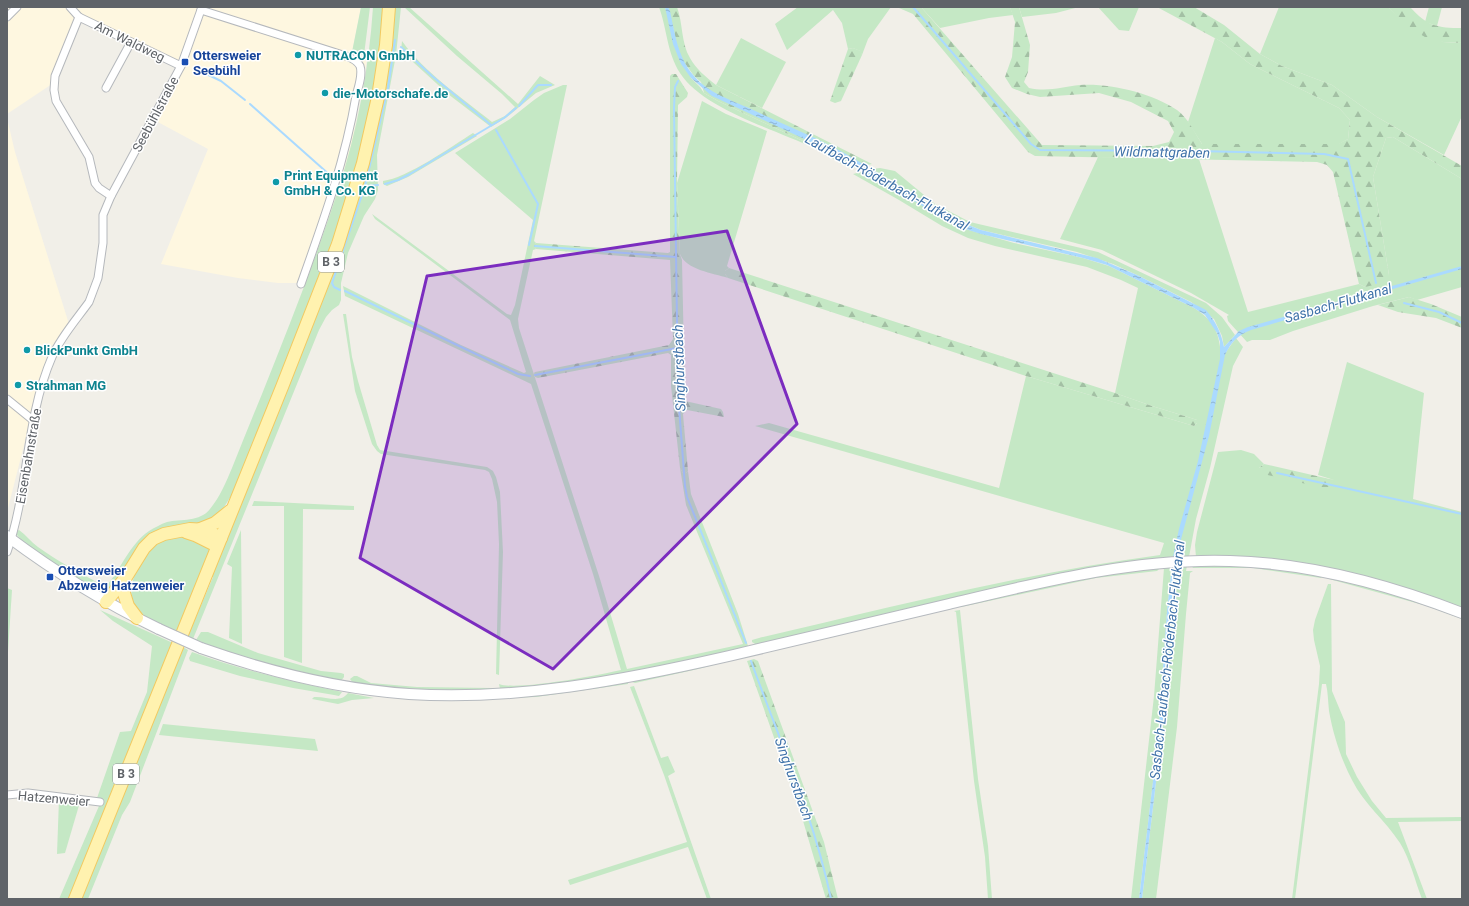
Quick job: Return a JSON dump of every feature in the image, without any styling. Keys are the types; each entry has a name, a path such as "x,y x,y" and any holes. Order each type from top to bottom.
{"main road":[{"name":"B 3","path":"75,899 338,244 363,163 378,98 386,45 389,7"},
{"path":"200,529 221,519 233,507"},
{"path":"109,603 144,548 153,539 164,534 190,528 206,530 219,542"},
{"path":"178,530 219,542"},
{"path":"109,603 117,600 123,590 126,577"},
{"path":"123,590 128,606 137,618"}],"street":[{"path":"7,17 17,7"},
{"path":"70,7 79,16 55,76 54,90 56,101 89,157 95,183 99,188 111,196"},
{"path":"201,8 346,56 355,60 360,67 355,103 328,210 302,284"},
{"name":"Seebühlstraße","path":"111,196 181,66 201,8"},
{"name":"Am Waldweg","path":"79,16 181,66"},
{"path":"106,88 131,42"},
{"name":"Eisenbahnstraße","path":"9,537 16,523 34,421 43,380 52,356 89,302 98,278 103,242 103,215 111,196"},
{"path":"7,398 34,421"},
{"path":"7,552 9,537 53,569 109,603 159,629 201,648 240,662 290,676 346,687 411,694 497,694 579,686 672,669 1045,582 1126,567 1166,563 1229,561 1297,566 1326,571 1390,588 1462,613"},
{"name":"Hatzenweier","path":"7,795 28,793 100,802"}],"highlighted area":[{"path":"727,231 797,424 553,669 360,558 427,276"}],"shaded area":[{"path":"7,7 361,7 352,52 364,55 367,59 353,138 339,189 310,272 303,283 278,283 238,278 161,264 208,149 156,121 179,64 81,16 52,84 7,114"},
{"path":"7,118 15,152 69,324 48,351 7,512"}],"green space":[{"path":"361,7 370,7 364,55 352,52"},
{"path":"373,7 385,7 384,30 365,138 328,261 233,493 219,515 205,523 170,528 107,593 103,593 45,558 22,541 17,535 17,531 19,530 38,547 68,566 100,584 108,584 131,549 142,536 167,522 201,516 210,509 217,500 232,468 282,343 330,216 351,146 361,100 369,54"},
{"path":"393,7 401,7 396,55 377,155 378,190 375,199 364,216 348,253 341,283 341,300 339,305 326,317 319,330 193,639 188,636 213,577 211,577 339,252"},
{"path":"404,7 409,7 518,104 540,76 555,85 536,93 507,117 491,127 448,94 401,51 402,41 421,64 432,74 492,122 505,116 515,107"},
{"path":"659,7 665,7 691,78 704,93 858,167 851,169 814,148 722,108 691,86 680,73 672,57"},
{"path":"668,7 677,7 685,46 692,62 716,85 872,164 858,167 704,93 701,82 694,76 684,62 677,44"},
{"path":"798,7 891,7 868,39 862,55 860,51 853,48 848,49 842,23 833,10 787,50 775,24"},
{"path":"894,7 921,7 1042,145 1153,146 1169,142 1174,132 1168,121 1131,102 1099,93 1040,97 1012,88 1005,77 1012,57 1015,22 1010,7 1019,7 1030,45 1028,72 1024,82 1029,88 1049,89 1092,85 1130,90 1143,94 1167,104 1181,113 1202,144 1338,144 1348,139 1350,120 1339,108 1250,64 1222,42 1157,7 1194,7 1224,25 1260,54 1282,66 1332,85 1377,117 1462,166 1462,179 1393,137 1386,138 1373,177 1389,275 1387,282 1365,287 1359,284 1333,172 1327,165 1317,162 1035,156 1028,152 913,14"},
{"path":"921,7 1010,7 1013,15 989,18 940,28"},
{"path":"1019,7 1079,7 1056,13 1022,17"},
{"path":"1098,7 1139,7 1129,31 1119,30"},
{"path":"1279,7 1388,7 1399,17 1443,42 1462,43 1462,116 1444,155 1377,117 1332,85 1282,66 1260,54"},
{"path":"1388,7 1410,7 1427,22 1433,25 1462,28 1462,43 1429,39 1410,27"},
{"path":"1429,7 1442,7 1437,26 1425,22"},
{"path":"741,38 786,62 762,108 716,85"},
{"path":"1215,38 1250,64 1339,108 1350,120 1348,139 1339,144 1202,144 1188,122"},
{"path":"853,48 861,51 862,55 841,101 835,103 830,101 848,49"},
{"path":"672,74 676,74 688,93 687,97 678,105 677,183 680,254 682,260 685,401 721,409 724,417 687,410 683,414 688,471 686,473 683,473 680,468 671,386 671,355 668,353 538,378 535,377 534,373 669,345 673,339 670,260 536,249 534,246 536,243 670,252 670,76"},
{"path":"563,85 567,85 534,241 536,243 534,246 536,249 533,250 518,319 519,328 600,579 627,669 743,644 686,505 680,468 683,473 688,471 691,494 738,614 748,646 606,677 523,688 500,689 499,684 508,686 540,684 621,670 593,574 531,384 345,296 343,286 461,345 524,373 526,372 510,320 375,219 372,214 507,314 511,315 515,305 533,220 455,153 510,119 544,93"},
{"path":"702,101 726,114 767,131 727,266 729,268 725,271 728,278 701,270 688,264 680,254 677,183"},
{"path":"473,133 477,136 408,177 387,186 383,184 383,181 393,179 429,161"},
{"path":"1393,137 1462,179 1462,287 1417,300 1409,297 1373,306 1293,331 1270,340 1252,340 1247,342 1228,321 1227,316 1229,315 1191,293 1102,250 1060,239 1098,157 1199,159 1248,312 1359,284 1365,287 1389,275 1373,177 1386,138"},
{"path":"880,168 895,171 935,204 970,222 1098,252 1206,303 1222,317 1235,335 1224,347 1222,336 1214,319 1191,302 1113,264 1077,252 981,230 967,224 925,202 872,169"},
{"path":"866,171 962,228 1014,243 1083,258 1109,266 1194,308 1201,312 1214,327 1219,339 1221,354 1225,354 1236,338 1243,347 1233,366 1210,468 1196,519 1189,557 1168,557 1167,559 757,645 752,642 752,640 759,638 1008,581 1109,562 1160,555 1164,543 755,426 769,423 999,488 1026,376 1194,426 1197,423 1197,420 1115,393 1138,288 1087,267 995,246 968,238 942,226 853,174"},
{"path":"729,268 1191,418 1197,420 1197,423 1194,426 1026,376 728,278 725,271"},
{"path":"1409,297 1431,304 1462,317 1462,328 1436,318 1398,312 1378,305"},
{"path":"343,314 346,314 352,357 358,381 377,445 380,450 487,467 493,471 496,477 500,492 503,552 499,675 496,674 499,544 497,502 489,472 485,470 381,454 377,451 372,444 355,391"},
{"path":"1347,362 1424,393 1413,499 1462,512 1462,609 1379,580 1196,557 1195,545 1197,532 1218,452 1241,450 1254,454 1264,464 1259,468 1334,480 1318,475"},
{"path":"1264,464 1334,480 1339,484 1338,489 1336,491 1259,473 1259,468"},
{"path":"254,501 354,506 354,510 303,509 302,663 284,657 284,506 252,506"},
{"path":"241,530 242,644 229,638 232,567 227,564"},
{"path":"185,535 208,546 210,551 179,633 143,616 135,606 131,589 133,580 142,560 154,545 164,539"},
{"path":"1221,562 1321,574 1322,577 1253,568 1193,568 1191,565"},
{"path":"1176,565 1187,565 1186,571 1193,571 1190,573 1177,727 1156,899 1142,899 1165,707 1171,609"},
{"path":"1172,566 1167,611 1158,740 1139,899 1131,899 1154,696 1164,568"},
{"path":"1160,568 1157,571 1096,578 961,607 960,605 1089,575"},
{"path":"1330,575 1462,615 1462,619 1427,606 1329,579 1328,578"},
{"path":"1328,584 1331,584 1332,691 1345,722 1346,754 1357,777 1372,801 1386,818 1462,817 1462,821 1398,822 1427,899 1422,899 1404,849 1388,827 1362,797 1348,772 1333,729 1326,684 1322,684 1295,899 1292,899 1319,684 1320,666 1313,630"},
{"path":"7,588 12,590 7,667"},
{"path":"100,610 173,643 69,899 59,899 102,799 97,798 120,732 131,731 147,692 152,646 113,621"},
{"path":"960,610 978,779 988,846 992,899 988,899 985,857 974,781 956,612 954,611"},
{"path":"201,632 208,632 258,653 321,671 341,673 344,674 344,677 341,681 272,666 202,644 202,642 196,640"},
{"path":"183,647 188,650 130,802 122,815 88,899 78,899"},
{"path":"192,652 247,670 342,692 339,696 293,688 240,676 190,661 189,658"},
{"path":"752,655 698,669 635,683 632,682 632,680"},
{"path":"754,659 758,661 824,842 838,899 826,899 801,814 747,661"},
{"path":"354,676 371,683 417,687 492,688 492,690 388,687 353,683 350,679"},
{"path":"628,681 628,684 536,697 501,698"},
{"path":"634,686 661,758 668,756 675,772 668,776 711,899 707,899 688,847 570,885 568,880 687,842 664,775 630,687"},
{"path":"348,693 374,698 352,700 338,704 312,699 314,697 319,697 337,699"},
{"path":"163,724 315,739 318,751 159,735"},
{"path":"59,799 80,802 65,853 57,854"}],"water":[{"path":"665,7 668,7 670,11 678,45 684,61 694,76 713,92 833,147 852,157 924,202 961,222 981,230 1097,258 1137,275 1206,310 1218,327 1224,347 1239,331 1248,327 1462,266 1462,269 1251,330 1242,334 1227,350 1209,436 1180,543 1173,582 1165,707 1142,899 1139,899 1158,739 1167,611 1173,557 1179,529 1198,461 1220,359 1220,342 1217,333 1205,315 1194,308 1107,265 981,234 956,226 830,151 712,96 691,78 681,64 673,44"}],"waterway":[{"name":"Wildmattgraben","path":"913,7 1031,144 1040,150 1324,154 1348,159 1376,283"},
{"path":"340,290 334,287 332,283 365,186 388,88 395,40"},
{"path":"401,47 432,76 491,125"},
{"path":"198,70 221,81 245,100"},
{"name":"Singhurstbach","path":"678,81 675,87 674,108 678,394 685,486 687,497 746,643"},
{"path":"519,106 538,85 551,85"},
{"path":"250,104 331,176"},
{"path":"385,184 410,174 504,118 516,108"},
{"path":"496,130 538,204 529,245"},
{"path":"366,186 378,185"},
{"path":"535,246 676,257"},
{"path":"345,291 518,374 530,376"},
{"name":"Wildmattgraben","path":"1404,303 1439,312 1462,323"},
{"path":"535,375 677,348"},
{"path":"1277,473 1462,514"},
{"name":"Singhurstbach","path":"751,661 806,808 824,868 831,899"}],"place":[{"name":"NUTRACON GmbH","path":"298,55"},
{"name":"Ottersweier Seebühl","path":"185,62"},
{"name":"die-Motorschafe.de","path":"325,93"},
{"name":"Print Equipment GmbH & Co. KG","path":"276,182"},
{"name":"BlickPunkt GmbH","path":"27,350"},
{"name":"Strahman MG","path":"18,385"},
{"name":"Ottersweier Abzweig Hatzenweier","path":"50,577"}],"water label":[{"name":"Laufbach-Röderbach-Flutkanal","path":"887,182"},
{"name":"Sasbach-Flutkanal","path":"1338,303"},
{"name":"Sasbach-Laufbach-Röderbach-Flutkanal","path":"1167,660"}]}
